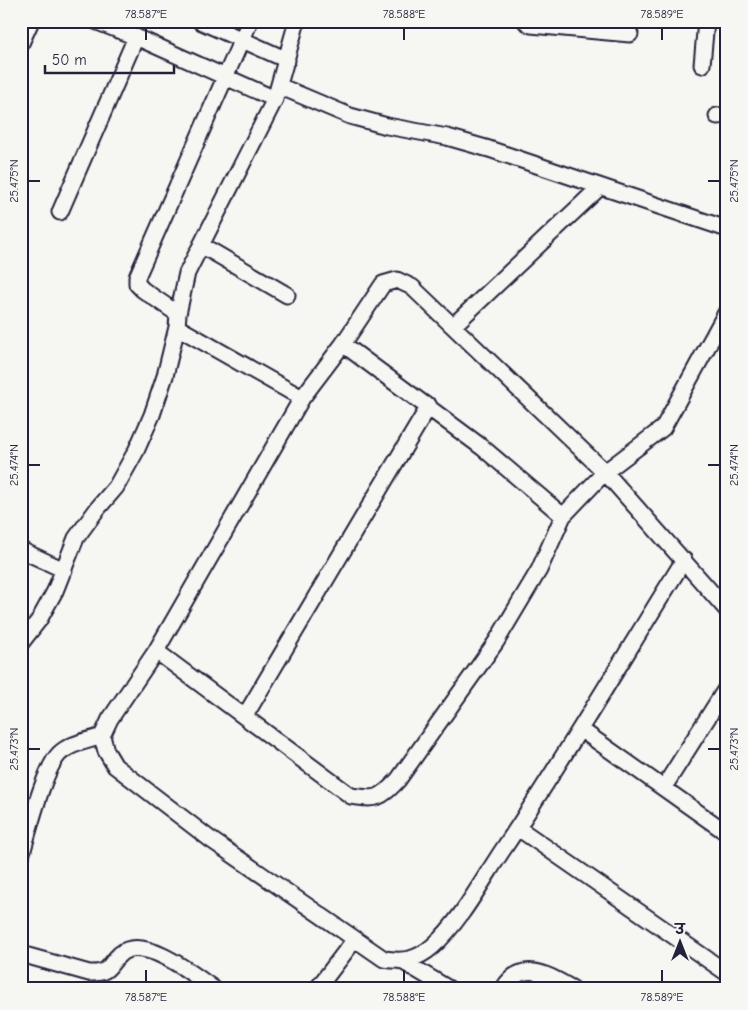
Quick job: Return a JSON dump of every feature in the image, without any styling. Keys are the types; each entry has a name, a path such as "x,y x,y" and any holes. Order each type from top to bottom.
{"street":[{"path":"21,44 31,21"},
{"path":"95,21 226,76 277,93 387,126 490,149 727,230"},
{"path":"200,21 287,60"},
{"path":"250,21 137,277 137,284 178,320 302,398"},
{"path":"21,643 39,620 64,570 76,538 116,487 136,451 152,415 165,376 187,273 277,93 297,21"},
{"path":"526,21 531,25 630,34"},
{"path":"702,65 706,21"},
{"path":"60,212 136,37"},
{"path":"453,326 600,187"},
{"path":"201,245 287,295"},
{"path":"684,560 518,828 450,930 432,947 418,956 402,961 384,959 210,839 115,766 106,751 102,736 110,719 156,650 302,398 343,344 383,284 397,280 412,287 605,472 684,560 727,610"},
{"path":"156,650 351,796 372,799 385,794 398,780 496,642 539,570 563,516 605,472 663,428 727,312"},
{"path":"343,344 429,406 483,448 563,516"},
{"path":"245,716 429,406"},
{"path":"21,550 64,570"},
{"path":"664,788 727,687"},
{"path":"580,729 727,833"},
{"path":"21,856 48,769 59,754 71,746 102,736"},
{"path":"518,828 727,973"},
{"path":"317,989 355,939"},
{"path":"21,954 89,973 100,974 107,970 121,954 130,949 138,948 168,958 214,989"},
{"path":"402,961 448,989"},
{"path":"502,989 515,974 526,971 538,973 573,989"}]}
